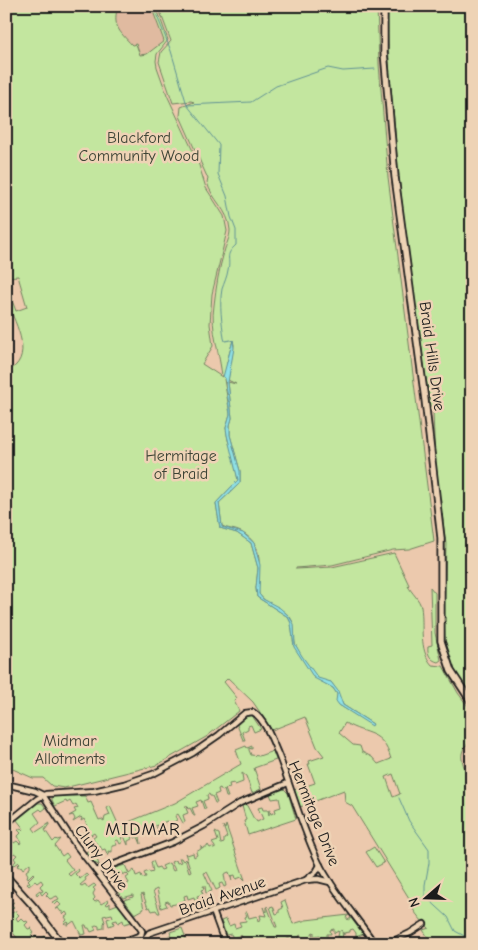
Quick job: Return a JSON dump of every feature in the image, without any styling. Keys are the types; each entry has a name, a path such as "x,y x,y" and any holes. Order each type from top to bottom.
{"street":[{"name":"Braid Hills Drive","path":"384,6 384,52 395,177 426,400 441,538 441,640 451,671 472,703"},
{"name":"Hermitage Drive","path":"43,795 94,791 139,779 170,766 193,753 219,735 246,712 255,713 273,742 304,828 320,864 331,883 375,944"},
{"path":"96,871 173,842 204,826 240,803 288,783"},
{"path":"6,784 35,790 43,795 6,824"},
{"name":"Cluny Drive","path":"43,795 66,831 130,914 150,944"},
{"path":"306,880 315,873 320,864"},
{"path":"6,876 34,907 62,944"},
{"name":"Braid Avenue","path":"117,944 306,880 331,883"},
{"path":"213,911 225,944"},
{"path":"387,944 405,936 424,924"}],"shaded area":[{"path":"118,6 151,6 164,41 147,54 140,55 117,29 115,17"},
{"path":"6,924 16,935 22,944 6,944"}],"green space":[{"path":"6,6 118,6 116,23 118,28 132,45 136,44 140,55 147,54 164,41 151,6 156,6 168,40 157,54 157,67 167,95 198,162 206,188 224,216 227,231 212,294 210,324 213,346 202,364 222,377 214,332 213,314 219,271 230,233 229,223 227,216 209,188 208,179 180,116 181,107 194,102 173,103 159,62 161,52 171,41 158,6 377,6 379,64 388,177 434,541 409,549 393,550 332,565 296,569 332,567 394,553 408,586 420,604 423,645 428,659 432,665 443,666 458,693 472,712 472,742 465,746 462,760 472,782 472,944 452,944 450,942 447,944 427,944 430,940 423,930 429,928 419,918 409,898 352,806 345,802 344,790 300,807 294,790 315,783 308,764 310,764 309,761 324,756 317,747 305,717 272,730 253,702 228,678 224,682 237,698 234,701 239,711 206,737 157,765 64,788 52,786 43,778 33,778 6,766 6,372 15,366 20,359 22,350 19,331 8,304 11,303 9,296 16,311 27,307 18,276 6,277","holes":["233,340 234,345 228,380 236,384 228,382 232,418 230,435 240,471 240,483 219,503 222,526 241,532 250,538 255,545 259,560 259,594 290,617 293,623 296,647 309,668 319,679 331,682 343,705 372,725 339,705 337,694 333,688 314,677 294,646 291,623 288,617 257,597 258,568 251,543 237,533 220,528 216,503 238,480 226,428 230,414 224,379","345,723 373,735 383,743 391,759 378,764 372,757 362,752 360,746 353,745 339,733","393,774 400,794 393,797 386,777"]},
{"path":"388,6 472,6 472,697 454,669 445,640 446,544 435,462 433,411 430,407 397,156 390,77"},
{"path":"430,587 435,593 435,633 441,660 438,662 431,658 428,652 428,646 432,645"},
{"path":"250,715 261,729 254,732 251,725 248,726 248,729 242,732 245,740 243,740 237,725"},
{"path":"246,746 247,748 252,746 252,749 249,748 251,755 259,756 273,751 276,760 254,768 261,789 252,793 246,776 242,773 243,782 235,785 234,783 229,784 230,788 225,789 228,797 226,797 224,790 222,791 220,788 218,789 219,793 214,795 217,803 215,803 212,796 207,795 208,799 203,801 206,809 204,809 201,800 196,802 198,806 192,808 195,816 190,808 188,809 185,806 188,813 183,815 185,822 183,823 178,814 175,816 177,820 170,824 168,823 168,826 167,821 162,823 164,827 158,829 157,825 155,826 157,830 152,832 151,828 146,828 148,834 145,835 143,829 139,830 141,844 138,837 135,838 134,833 130,834 132,839 128,841 128,845 124,836 121,837 123,842 120,844 118,840 115,841 117,845 112,846 112,852 108,851 108,856 105,849 102,850 100,846 97,847 98,851 95,853 99,865 94,863 86,852 98,845 95,842 92,843 94,841 93,838 96,836 94,833 91,835 88,832 82,836 86,830 84,827 87,825 84,819 81,821 81,817 73,822 75,819 73,815 69,816 76,812 74,809 78,808 76,804 73,806 70,801 67,803 66,801 55,806 52,800 55,796 85,796 88,803 91,802 99,820 104,821 105,817 110,815 107,808 110,806 119,826 175,803 241,764 236,750"},
{"path":"284,789 288,793 296,819 248,835 242,806 246,804 257,822 263,819 258,808 262,807 263,810 268,810 269,815 269,810 271,809 271,814 276,812 275,809 281,807 279,798 272,799 270,794"},
{"path":"38,803 42,803 46,808 34,813 40,822 33,828 36,832 50,823 45,830 53,842 56,839 61,839 55,846 62,856 66,853 69,857 65,860 73,870 68,874 70,876 78,869 79,871 75,874 80,879 86,874 88,876 85,878 86,880 80,885 85,884 88,888 94,884 96,886 93,888 95,890 93,894 95,898 93,900 95,902 98,900 101,904 108,900 106,904 110,903 110,907 118,904 131,922 124,924 123,920 118,923 117,920 113,921 114,924 109,926 107,919 113,917 112,914 103,916 104,928 99,929 99,926 96,925 94,926 96,930 91,932 84,925 86,934 81,935 74,921 67,926 68,922 64,923 67,920 65,917 68,915 66,912 63,915 63,911 61,912 58,908 55,910 61,905 58,902 55,905 52,902 59,899 57,896 50,899 46,895 48,893 46,891 42,895 40,892 37,895 36,893 40,890 41,892 43,891 40,886 43,883 41,880 37,883 35,881 29,886 27,884 34,874 28,878 27,876 26,871 30,868 30,863 23,869 21,866 17,866 19,862 10,866 16,861 14,858 17,855 9,853 6,855 6,847 8,846 6,841 10,838 14,843 17,841 20,844 18,836 21,833 18,830 24,829 17,820"},
{"path":"226,825 245,880 242,877 236,879 235,875 231,876 232,881 229,872 224,874 226,886 224,887 222,883 219,884 220,888 216,890 207,872 204,873 212,891 206,893 205,886 203,886 204,889 201,890 203,894 197,896 198,900 195,901 194,897 188,899 187,895 184,896 185,900 181,903 170,905 168,901 165,902 167,906 161,908 157,889 153,891 160,913 156,910 152,911 150,907 148,908 143,894 141,895 144,909 135,914 124,900 133,897 133,895 123,898 118,891 129,883 126,878 129,876 126,873 123,875 121,872 118,875 112,869 125,865 129,874 134,870 136,876 141,874 142,878 146,877 144,873 153,872 151,862 153,861 156,868 159,867 161,870 164,869 162,866 169,863 173,871 175,870 171,862 176,860 177,863 181,862 179,858 181,858 183,861 185,859 189,872 191,871 185,853 187,855 193,853 194,857 197,855 196,852 201,849 201,846 202,849 208,845 210,848 215,849 212,843 218,841 215,832 219,834 221,844 224,843 224,839 227,837 223,826 225,829"},
{"path":"374,847 384,863 376,867 366,852"},
{"path":"285,900 293,924 306,920 349,915 346,917 348,920 351,918 363,934 356,937 353,929 350,932 344,933 344,935 342,930 343,941 341,941 341,937 338,937 339,931 334,933 334,929 330,930 331,934 327,934 327,943 326,939 321,940 320,935 314,936 314,932 312,933 314,944 309,943 308,938 302,939 301,935 299,936 301,944 298,944 297,940 290,942 289,938 287,939 288,944 277,944 276,942 275,944 246,944 241,935 233,938 231,934 226,935 221,921 226,919 229,926 234,924 235,928 241,926 239,922 246,921 245,917 247,916 245,912 247,912 249,918 257,916 258,921 261,919 260,915 266,916 263,907 267,912 267,906 275,927 277,927 270,907 273,906 276,914 279,913 279,910 283,908 281,902"},
{"path":"6,901 8,906 11,904 14,907 10,911 12,913 17,910 16,912 19,915 16,918 18,921 21,918 28,922 25,925 28,929 32,928 34,933 31,935 33,938 37,937 33,940 35,943 45,936 42,940 44,942 48,940 49,942 46,944 22,944 6,924"},
{"path":"182,928 188,944 175,944 174,941 171,942 168,936 171,935 170,932"}],"water":[{"path":"233,340 234,348 228,382 232,418 230,435 240,471 240,483 219,503 222,527 243,533 254,543 260,565 259,594 263,599 280,608 289,616 294,624 295,644 318,678 331,682 338,691 343,705 373,724 372,726 339,705 336,701 337,694 333,688 314,678 294,647 291,623 288,617 257,597 258,568 251,543 237,533 220,528 216,503 238,480 227,435 226,428 230,414 225,378 223,377"}],"waterway":[{"path":"153,6 171,51 187,105 219,145 218,174 227,196 231,217 236,230 236,245 229,254 229,266 222,289 221,301 224,338 225,341 231,340 233,342"},
{"path":"187,105 251,102 276,86 328,68 343,71 375,69"},
{"path":"399,798 409,821 429,849 425,896 448,917 455,931 472,940"}],"railway":[{"path":"6,934 14,944"}],"district":[{"name":"MIDMAR","path":"143,829"}],"park label":[{"name":"Blackford Community Wood","path":"139,146"},
{"name":"Hermitage of Braid","path":"181,464"},
{"name":"Midmar Allotments","path":"70,749"}]}
